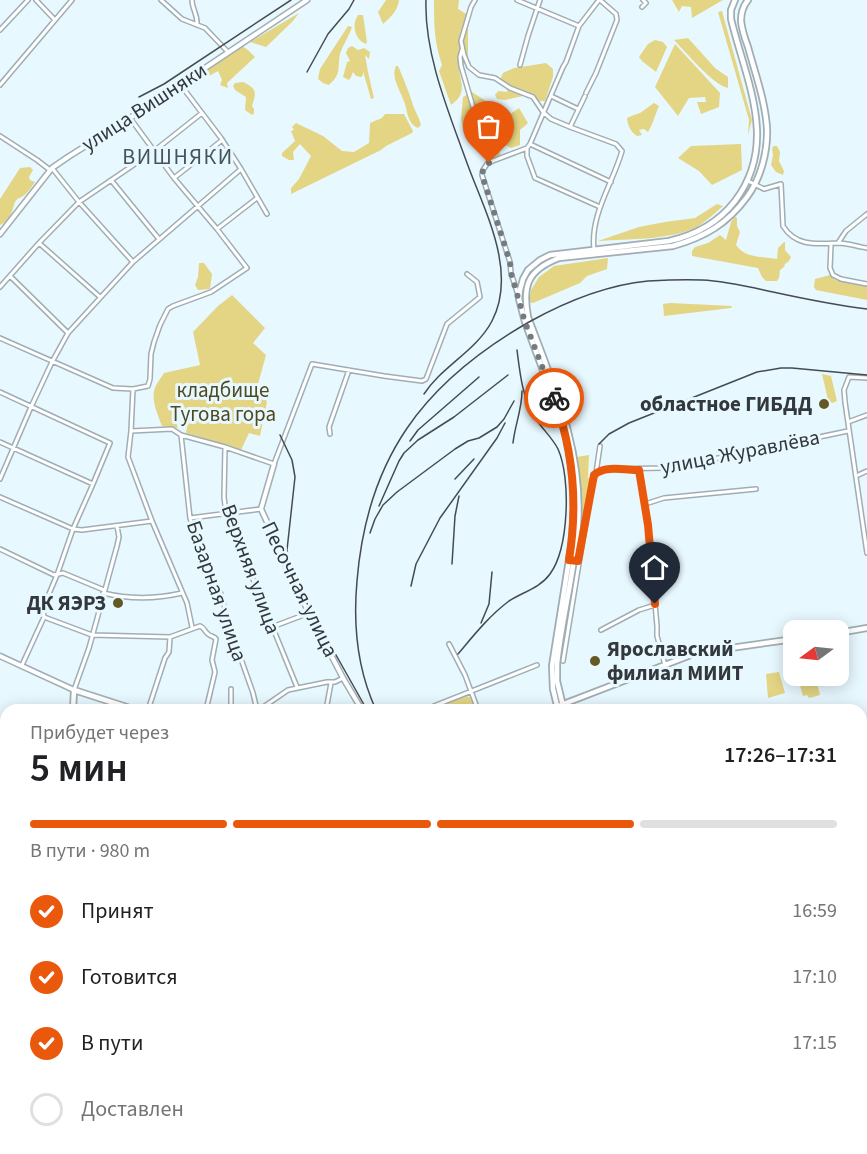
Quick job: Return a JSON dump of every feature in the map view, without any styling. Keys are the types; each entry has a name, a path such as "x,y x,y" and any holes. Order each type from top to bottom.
{"main road":[{"path":"556,704 552,663 574,561 575,495 564,428 525,322 519,300 520,290 525,276 533,265 550,255 683,238 701,231 729,209 748,182 757,153 758,133 753,98 731,19 731,10 735,0"},
{"path":"562,704 557,681 557,664 578,525 576,465 566,422 528,317 525,291 536,270 546,263 559,258 673,246 691,241 720,226 742,204 755,184 763,160 767,129 762,99 742,28 742,9 748,0"},
{"path":"849,632 867,629"},
{"path":"570,704 696,653 783,641"},
{"path":"73,704 74,690 117,704"}],"street":[{"path":"0,30 28,0"},
{"path":"36,0 54,19"},
{"path":"0,85 72,0"},
{"path":"161,0 182,19 205,28 228,52"},
{"path":"192,0 192,6 198,18 197,25"},
{"name":"улица Вишняки","path":"0,234 51,169 68,156 130,118 307,0"},
{"path":"475,0 461,41 469,67 479,75 495,78 533,97 551,119 616,144 622,151 596,220 592,238 594,249"},
{"path":"517,0 579,26"},
{"path":"520,65 540,0"},
{"path":"519,300 510,262 482,175 483,170 489,163 527,148 530,144 569,56 579,26 599,0 616,14 617,20 596,73 570,127"},
{"path":"642,7 646,3 643,0"},
{"path":"462,48 461,66 489,163"},
{"path":"180,84 241,169 267,214"},
{"path":"551,96 578,109"},
{"path":"0,287 79,202 154,151 202,113"},
{"path":"0,338 113,388 133,389 148,386 154,342 168,309 211,292 247,268 174,178 130,118"},
{"path":"0,144 2,137 51,169 133,262"},
{"path":"174,178 221,141"},
{"path":"530,144 611,182"},
{"path":"527,148 527,156 535,178 600,207"},
{"path":"0,479 31,407 68,333 133,262 241,169"},
{"path":"111,180 159,239"},
{"path":"748,182 764,189 781,184 783,226 795,239 803,242 831,245 838,243 867,248"},
{"path":"217,229 257,198"},
{"path":"838,243 847,230 867,214"},
{"path":"39,243 100,297"},
{"path":"831,245 830,268 833,275 841,279 867,284"},
{"path":"511,273 518,278 525,276"},
{"path":"330,434 329,427 349,370 422,381 426,379 447,324 480,297 477,282 467,274"},
{"path":"10,276 68,333"},
{"name":"Песочная улица","path":"349,370 312,364 274,464 261,509 290,576 358,704"},
{"path":"867,378 849,377 844,390 867,553"},
{"path":"133,389 128,457 187,603 192,628"},
{"path":"0,392 110,443 73,529 43,608 44,617 22,665"},
{"path":"848,422 867,416"},
{"path":"131,431 172,429 181,435 274,464"},
{"name":"улица Журавлёва","path":"596,473 605,469 664,468 848,430"},
{"name":"Базарная улица","path":"181,435 190,518 220,591 256,704"},
{"path":"0,442 93,484"},
{"path":"562,660 574,561 596,473 600,446"},
{"name":"Верхняя улица","path":"225,447 226,513 297,687"},
{"path":"639,470 657,636 665,665"},
{"path":"856,476 867,471"},
{"path":"644,504 664,498 756,489"},
{"path":"0,496 73,529 81,530 152,521"},
{"path":"190,518 261,509"},
{"path":"0,656 74,690 119,537 117,526"},
{"path":"0,549 54,575 63,573 120,597 166,597 182,593"},
{"path":"601,630 655,604"},
{"path":"272,627 309,613"},
{"path":"44,617 92,635 170,637 192,628 204,627 208,634 216,639 212,660 215,672 207,704"},
{"path":"150,704 169,652 170,637"},
{"path":"449,644 465,675 475,704"},
{"path":"438,704 537,665"},
{"path":"267,704 288,690 331,683 343,678"},
{"path":"327,704 331,683"},
{"path":"231,689 231,704"}],"green space":[{"path":"386,0 399,0 394,13 383,24 378,12"},
{"path":"434,0 459,0 458,9 468,15 468,60 459,70 461,93 451,105 439,71 442,65 434,25"},
{"path":"672,0 723,0 692,18 691,7 682,6 679,12"},
{"path":"722,11 752,120 748,135 749,120 718,12"},
{"path":"299,13 266,47 250,42"},
{"path":"358,15 363,15 366,44 355,32"},
{"path":"348,26 352,27 340,54 337,74 329,85 323,83 318,79 320,69"},
{"path":"688,38 715,68 728,77 728,88 707,75 674,40"},
{"path":"655,40 663,42 667,47 656,72 639,57 648,44"},
{"path":"675,44 720,93 719,107 701,114 697,102 706,102 705,97 689,98 678,116 655,87"},
{"path":"242,46 255,57 227,83 228,88 220,85 222,80 218,71 202,80 199,75"},
{"path":"352,46 358,50 364,48 370,52 369,59 365,55 374,98 371,99 363,71 361,77 356,76 353,72 349,80 343,77 347,62 350,61 346,53"},
{"path":"546,63 553,69 553,77 545,101 538,101 532,94 505,100 497,99 495,95 498,91 507,92 509,84 500,80 503,73 514,68"},
{"path":"396,66 400,70 420,122 421,125 418,128 409,119 394,74"},
{"path":"243,82 255,92 252,115 245,110 246,97 233,86 235,83"},
{"path":"472,92 492,105 498,104 488,112 485,122 497,123 519,108 528,123 520,130 520,145 511,148 503,144 499,147 500,155 494,157 489,153 487,146 481,145 480,152 478,152 475,142 464,134 461,119 463,97"},
{"path":"654,103 659,106 650,129 648,132 644,129 639,130 642,135 637,136 630,128 627,118 640,113"},
{"path":"385,114 404,114 412,133 291,194 291,188 299,179 311,156 300,144 293,152 294,160 282,156 282,153 295,141 291,131 294,130 292,127 296,123 323,136 342,151 354,152 369,143 370,123 382,118"},
{"path":"741,144 742,170 712,185 699,171 678,158 691,146"},
{"path":"774,146 777,146 780,152 779,161 784,171 783,175 776,172 771,165"},
{"path":"30,167 33,170 29,177 30,180 35,182 27,193 16,200 9,218 0,225 0,199 20,168"},
{"path":"717,204 723,206 697,227 687,231 649,238 598,241 639,227 695,218"},
{"path":"735,217 740,232 736,245 745,253 777,259 778,248 785,242 785,250 791,257 780,270 777,281 766,281 758,268 692,256 695,247 708,243 720,235 726,240 731,222"},
{"path":"608,258 607,269 587,276 580,283 533,303 529,302 531,290 539,277 554,266"},
{"path":"199,263 204,263 212,274 210,289 198,290 195,285"},
{"path":"830,275 835,280 867,286 867,300 816,290 815,279"},
{"name":"кладбище Тугова гора","path":"232,295 265,328 253,343 266,355 258,384 267,402 260,436 249,433 241,450 186,433 188,420 184,406 176,404 171,408 178,428 162,426 154,400 155,389 164,373 200,365 193,332"},
{"path":"663,304 732,306 731,308 664,316"},
{"path":"822,374 831,376 837,401 832,403 828,400"},
{"path":"589,455 588,477 591,482 576,556 582,506 577,457"},
{"path":"779,672 785,693 768,698 766,674"},
{"path":"800,686 818,686 820,695 809,698 807,695 803,696"},
{"path":"467,694 473,704 448,704 447,702"}],"railway":[{"path":"139,97 164,84 291,0"},
{"path":"307,72 328,34 354,0"},
{"path":"424,394 436,379 487,329 499,302 501,282 496,241 433,62 426,20 426,0"},
{"path":"374,704 364,679 356,630 357,581 363,537 373,497 388,461 407,428 431,398 459,371 529,322 586,295 632,283 675,280 711,281 738,284 820,302 867,309"},
{"path":"458,654 482,626 509,601 546,579 561,548 566,513 565,477 562,462 556,445 530,408 522,384 517,350"},
{"path":"599,444 609,434 629,423 757,372 792,368 867,375"},
{"path":"379,506 404,453 418,440 454,417 508,375"},
{"path":"410,441 418,430 479,377"},
{"path":"513,443 522,391"},
{"path":"370,533 383,505 397,492 455,449 497,427 514,401"},
{"path":"411,586 416,564 440,518 497,438 505,423"},
{"path":"280,435 292,460 295,477 287,550 290,567 305,600 364,704"},
{"path":"455,479 474,459"},
{"path":"452,564 455,516 459,496"},
{"path":"481,623 489,604 492,572"}],"way so far":[{"path":"489,163 482,175 510,262 525,322 554,398"}],"place":[{"name":"областное ГИБДД","path":"824,404"},
{"name":"ДК ЯЭРЗ","path":"118,603"},
{"name":"Ярославский филиал МИИТ","path":"595,661"}],"district":[{"name":"ВИШНЯКИ","path":"178,157"}],"route":[{"path":"554,398 569,449 575,495 574,527 569,560 578,561 594,475 599,470 605,469 639,470 648,525 655,604"}]}
